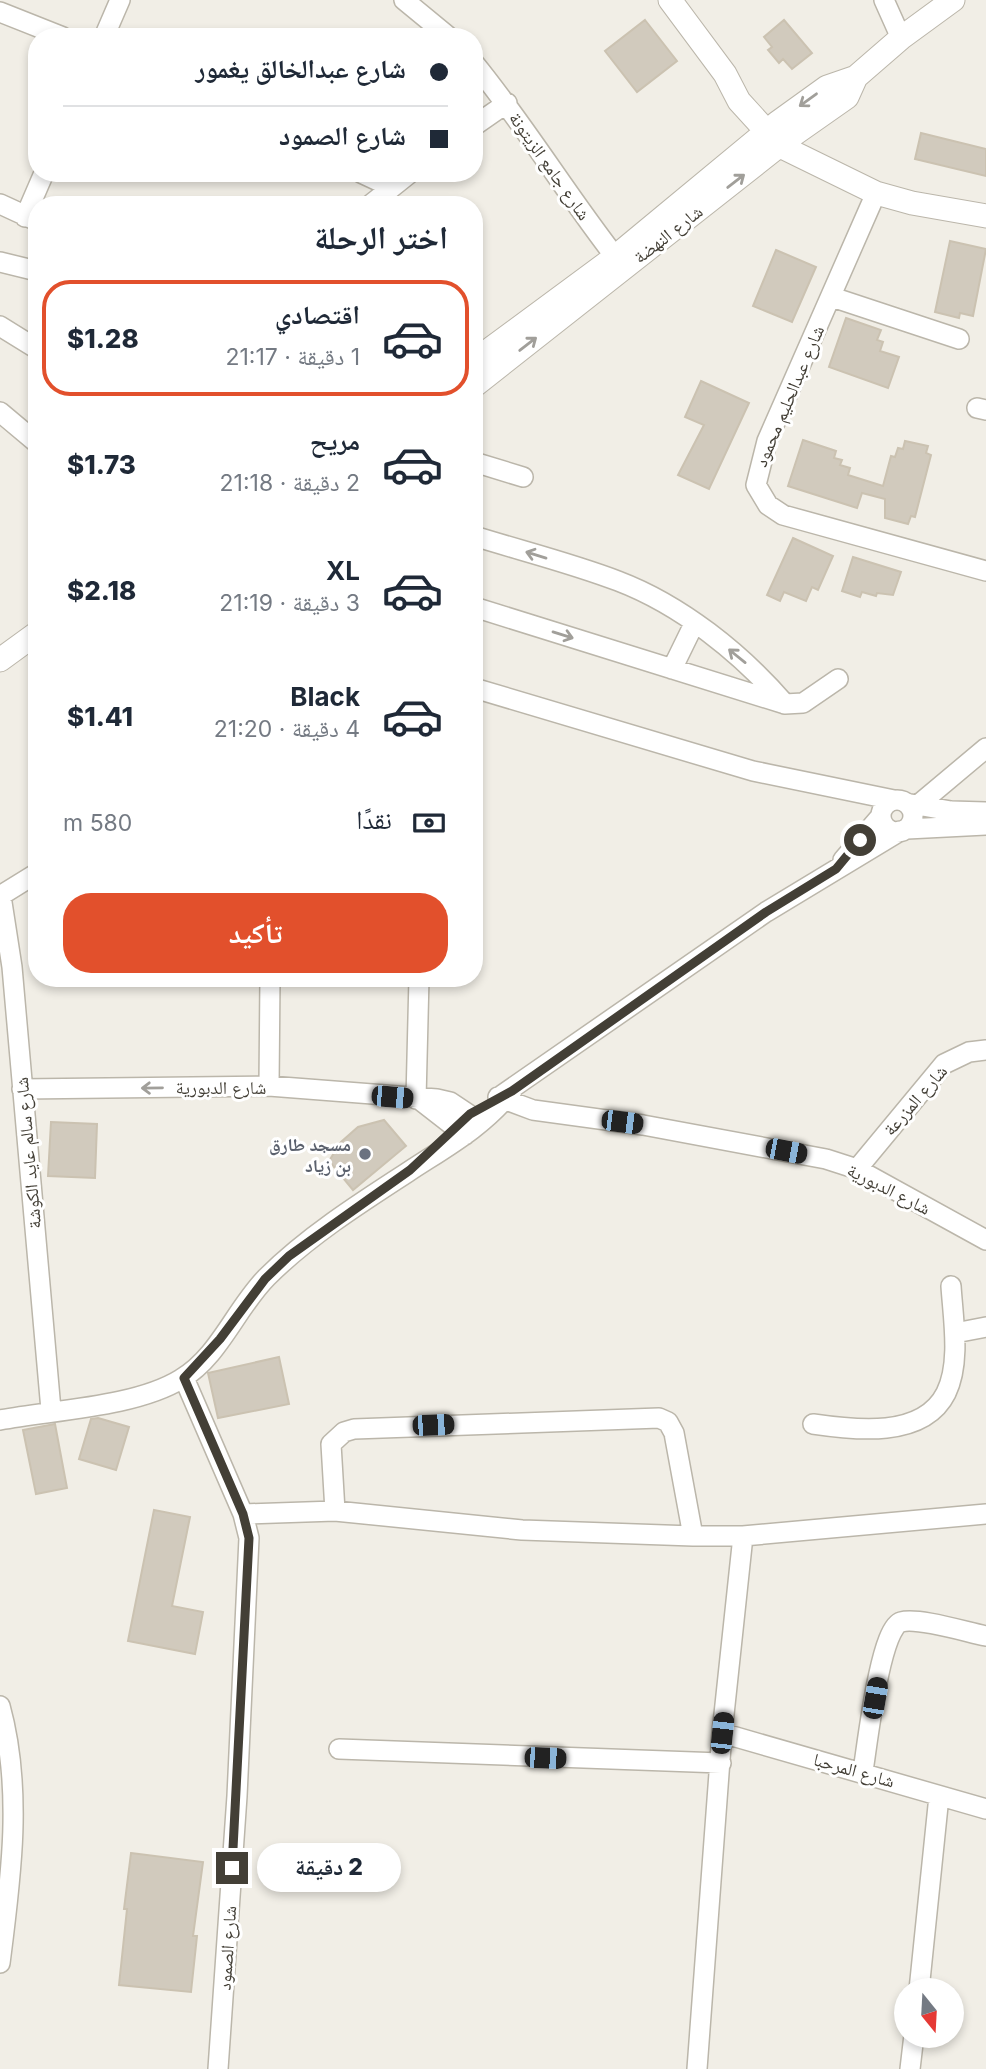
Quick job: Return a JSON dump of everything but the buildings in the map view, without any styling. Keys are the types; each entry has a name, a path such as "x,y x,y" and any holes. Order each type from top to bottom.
{"street":[{"path":"108,28 120,0"},
{"path":"404,0 438,28"},
{"path":"670,0 725,75 747,92 783,138 876,193 912,203 986,216"},
{"path":"884,0 901,38"},
{"name":"شارع النهضة","path":"483,378 620,263 783,138 827,87 856,77 901,38 953,0"},
{"path":"0,12 40,28"},
{"name":"شارع جامع الزيتونة","path":"483,75 507,103 570,198 620,263"},
{"path":"483,120 507,103"},
{"path":"380,182 391,187"},
{"path":"380,196 398,182"},
{"name":"شارع عبدالحليم محمود","path":"876,193 767,441 756,478 761,496 783,515 986,570"},
{"path":"0,204 28,218"},
{"path":"0,262 28,269"},
{"name":"شارع النهضة","path":"483,355 620,263"},
{"path":"832,297 959,339"},
{"path":"0,326 28,343"},
{"path":"0,412 28,435"},
{"path":"483,465 523,477"},
{"path":"483,539 618,581 670,607 743,660 785,704"},
{"path":"483,610 785,704 803,703 838,679"},
{"path":"0,642 28,622"},
{"path":"672,669 694,624"},
{"path":"0,660 28,640"},
{"path":"0,1420 142,1395 184,1378 220,1339 265,1279 289,1256 410,1170 440,1154 468,1125 505,1096 766,912 904,830 914,816 838,790 753,771 483,691"},
{"path":"836,869 897,808 986,748"},
{"path":"897,808 986,813"},
{"path":"897,808 885,826 904,830 986,825"},
{"path":"1,896 28,879"},
{"name":"شارع سالم عايد الكوشة","path":"1,896 12,967 51,1410"},
{"path":"269,1086 270,987"},
{"path":"418,1100 419,987"},
{"name":"شارع المزرعة","path":"857,1169 944,1064 969,1052 986,1050"},
{"name":"شارع الدبورية","path":"22,1089 269,1086 450,1102 468,1125"},
{"name":"شارع الدبورية","path":"505,1096 533,1110 643,1125 786,1151 857,1169 986,1240"},
{"path":"813,1424 856,1431 876,1430 912,1421 934,1408 946,1393 952,1371 955,1333 951,1286"},
{"path":"955,1333 986,1327"},
{"name":"شارع الصمود","path":"184,1378 243,1514 249,1538 250,1563 218,2069"},
{"path":"335,1511 331,1444 344,1432 354,1429 659,1418 668,1422 674,1433 693,1536"},
{"path":"243,1514 335,1511 534,1531 693,1536 743,1536 986,1514"},
{"path":"697,2069 722,1733 743,1536"},
{"path":"863,1771 879,1674 890,1632 895,1625 909,1622 986,1636"},
{"path":"0,1706 7,1730 13,1815 1,1951"},
{"name":"شارع المرحبا","path":"722,1733 863,1771 986,1809"},
{"path":"340,1749 721,1762"},
{"path":"920,1978 939,1796"},
{"path":"911,2069 913,2048"}],"place":[{"name":"مسجد طارق بن زياد","path":"365,1154"}],"route":[{"path":"232,1868 250,1563 249,1538 243,1514 184,1378 203,1360 265,1279 289,1256 410,1170 428,1150 478,1108 512,1091 766,912 836,869 860,840"}]}
